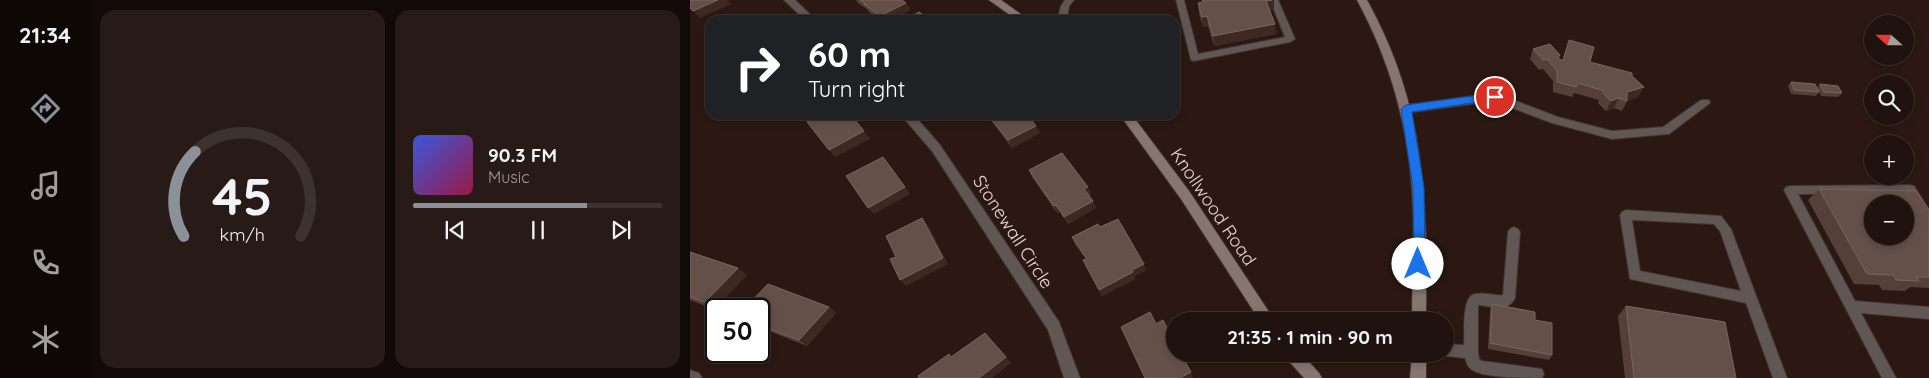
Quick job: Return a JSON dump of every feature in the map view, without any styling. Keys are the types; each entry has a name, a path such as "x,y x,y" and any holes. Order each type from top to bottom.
{"main road":[{"path":"994,0 1016,15"},
{"path":"1362,0 1390,58 1406,109 1418,187 1419,312"},
{"name":"Knollwood Road","path":"1130,120 1184,195 1262,312"},
{"path":"1299,362 1314,378"},
{"path":"1418,362 1418,378"}],"street":[{"path":"789,0 806,15"},
{"name":"Stonewall Circle","path":"911,120 936,148 1054,327 1072,378"},
{"path":"690,376 694,378"}],"lane":[{"path":"1063,15 1065,6 1070,0"},
{"path":"1180,0 1194,58 1290,39 1274,0"},
{"path":"1406,109 1495,97 1556,120 1612,135 1666,131 1706,103"},
{"path":"1889,378 1790,190 1910,189 1929,220"},
{"path":"1751,298 1634,275 1626,215 1717,219 1725,229 1751,298 1780,378"},
{"path":"1514,232 1509,298 1504,302 1476,299 1472,303 1472,362 1479,367 1537,374"},
{"path":"1851,306 1929,313"},
{"path":"1454,351 1471,352"}],"building":[{"path":"690,0 718,0 693,11 690,8"},
{"path":"860,0 902,0 906,3 882,15 879,15 864,4 866,4"},
{"path":"1203,0 1272,0 1266,1 1275,24 1213,36 1207,16 1202,17 1198,3 1203,2"},
{"path":"1569,40 1594,47 1590,62 1632,73 1632,76 1644,87 1627,92 1627,101 1619,98 1611,101 1603,93 1604,91 1578,83 1576,87 1557,82 1557,71 1547,59 1543,60 1533,49 1550,44 1560,55 1558,58 1563,61"},
{"path":"1791,82 1815,84 1819,92 1794,90"},
{"path":"1820,84 1838,86 1842,93 1824,92"},
{"path":"811,120 855,120 864,131 829,150 807,122"},
{"path":"992,120 1032,120 1036,126 1008,140"},
{"path":"1062,153 1088,187 1084,189 1093,201 1064,217 1029,170"},
{"path":"883,157 905,187 868,208 846,176"},
{"path":"1819,189 1916,191 1929,210 1929,277 1916,277 1919,281 1896,280 1893,275 1867,274"},
{"path":"922,218 943,258 900,280 890,259 896,257 886,236"},
{"path":"1118,219 1144,264 1099,290 1083,260 1087,259 1072,237 1098,224 1100,227"},
{"path":"690,252 738,268 709,298 705,298 705,302 690,297"},
{"path":"768,284 829,307 799,340 770,329 770,298 755,298"},
{"path":"1492,304 1535,312 1535,320 1552,323 1552,355 1490,343"},
{"path":"1626,306 1725,322 1736,378 1634,378"},
{"path":"1150,312 1156,324 1163,320 1166,326 1166,362 1185,362 1191,372 1180,378 1145,378 1121,327"},
{"path":"985,333 1006,357 979,378 919,378 918,376 949,354 951,357"}],"route":[{"path":"1418,264 1418,187 1406,109 1495,97"}]}
